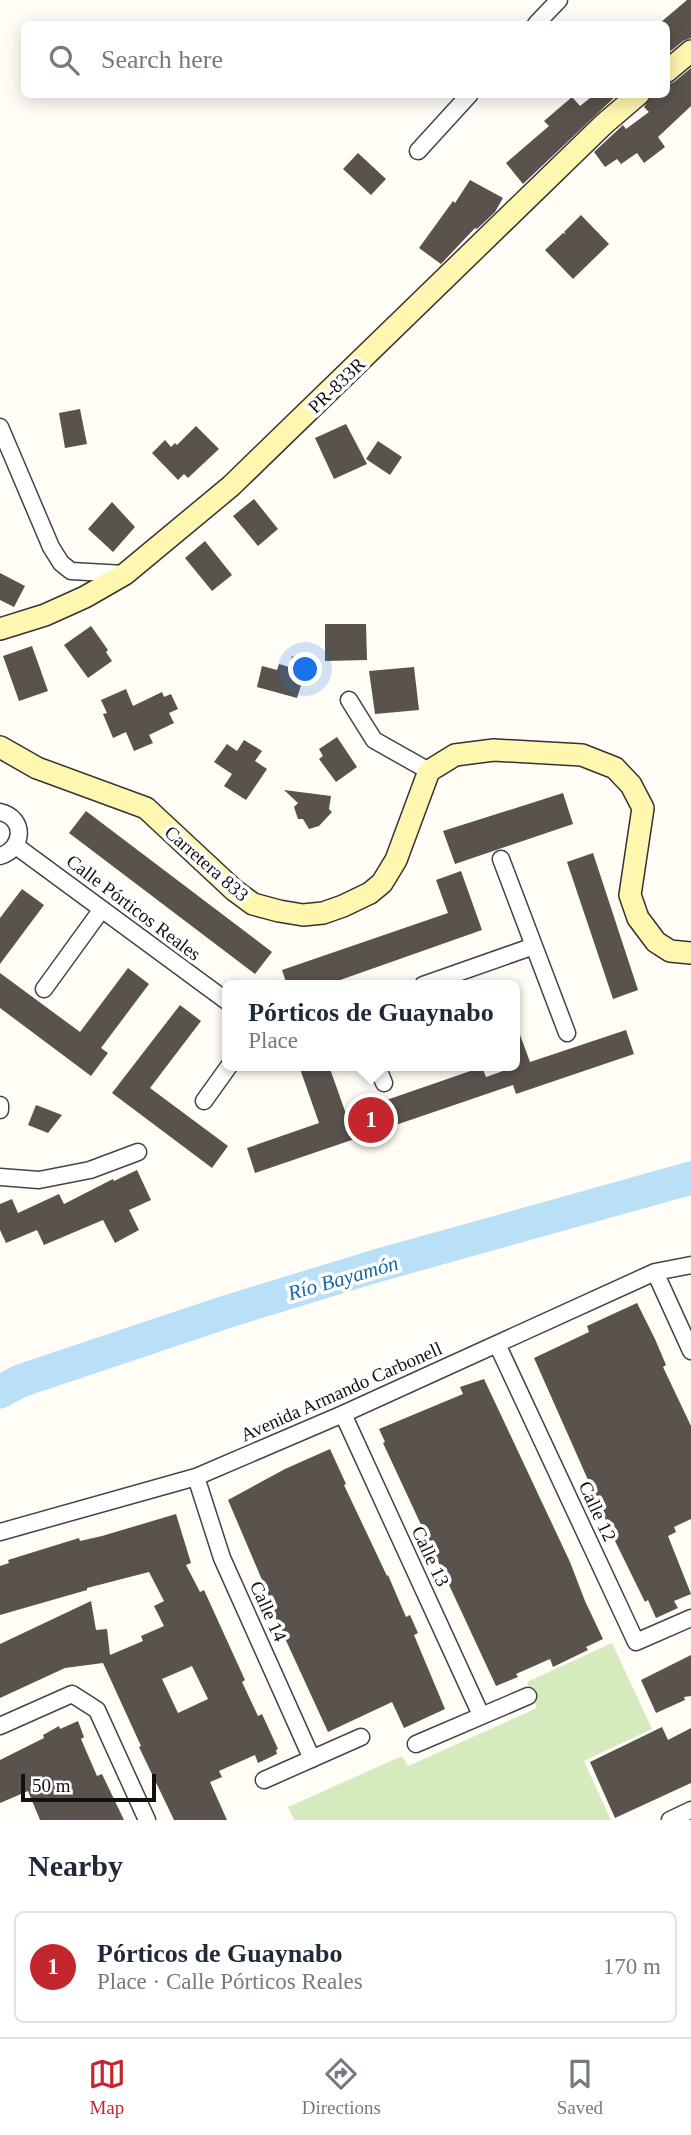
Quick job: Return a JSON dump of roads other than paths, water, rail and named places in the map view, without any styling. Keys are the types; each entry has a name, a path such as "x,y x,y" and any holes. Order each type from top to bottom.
{"street":[{"path":"539,21 559,0"},
{"path":"670,69 691,51"},
{"path":"418,150 466,98"},
{"name":"PR-833R","path":"0,629 45,615 85,597 125,574 231,486 604,124 634,98"},
{"path":"0,427 51,547 61,563 71,571 125,574"},
{"path":"349,700 374,740 429,771 454,755 494,750 582,755 615,768 631,785 643,808 630,895 638,918 656,942 670,951 691,953"},
{"name":"Carretera 833","path":"0,747 37,768 146,808 234,890 253,904 303,915 323,913 343,906 370,893 382,883 396,860 429,771"},
{"path":"0,812 16,822 19,836 16,846 0,857"},
{"name":"Calle Pórticos Reales","path":"16,846 222,998"},
{"path":"501,859 567,1033"},
{"path":"44,989 102,909"},
{"path":"437,980 534,946"},
{"path":"204,1101 225,1071"},
{"path":"379,1071 384,1083"},
{"path":"0,1177 39,1180 90,1170 138,1152"},
{"name":"Avenida Armando Carbonell","path":"0,1532 196,1477 343,1415 655,1272 691,1265"},
{"path":"655,1272 691,1351"},
{"name":"Calle 12","path":"497,1344 636,1642 691,1618"},
{"name":"Calle 13","path":"343,1415 481,1715"},
{"name":"Calle 14","path":"196,1477 222,1558 312,1759"},
{"path":"0,1726 72,1695 97,1710 147,1820"},
{"path":"416,1744 528,1696"},
{"path":"264,1780 361,1737"},
{"path":"670,1820 691,1810"}],"waterway":[{"name":"Río Bayamón","path":"0,1392 20,1381 229,1311 376,1266 691,1178"}],"place":[{"name":"Pórticos de Guaynabo","path":"371,1120"}]}
